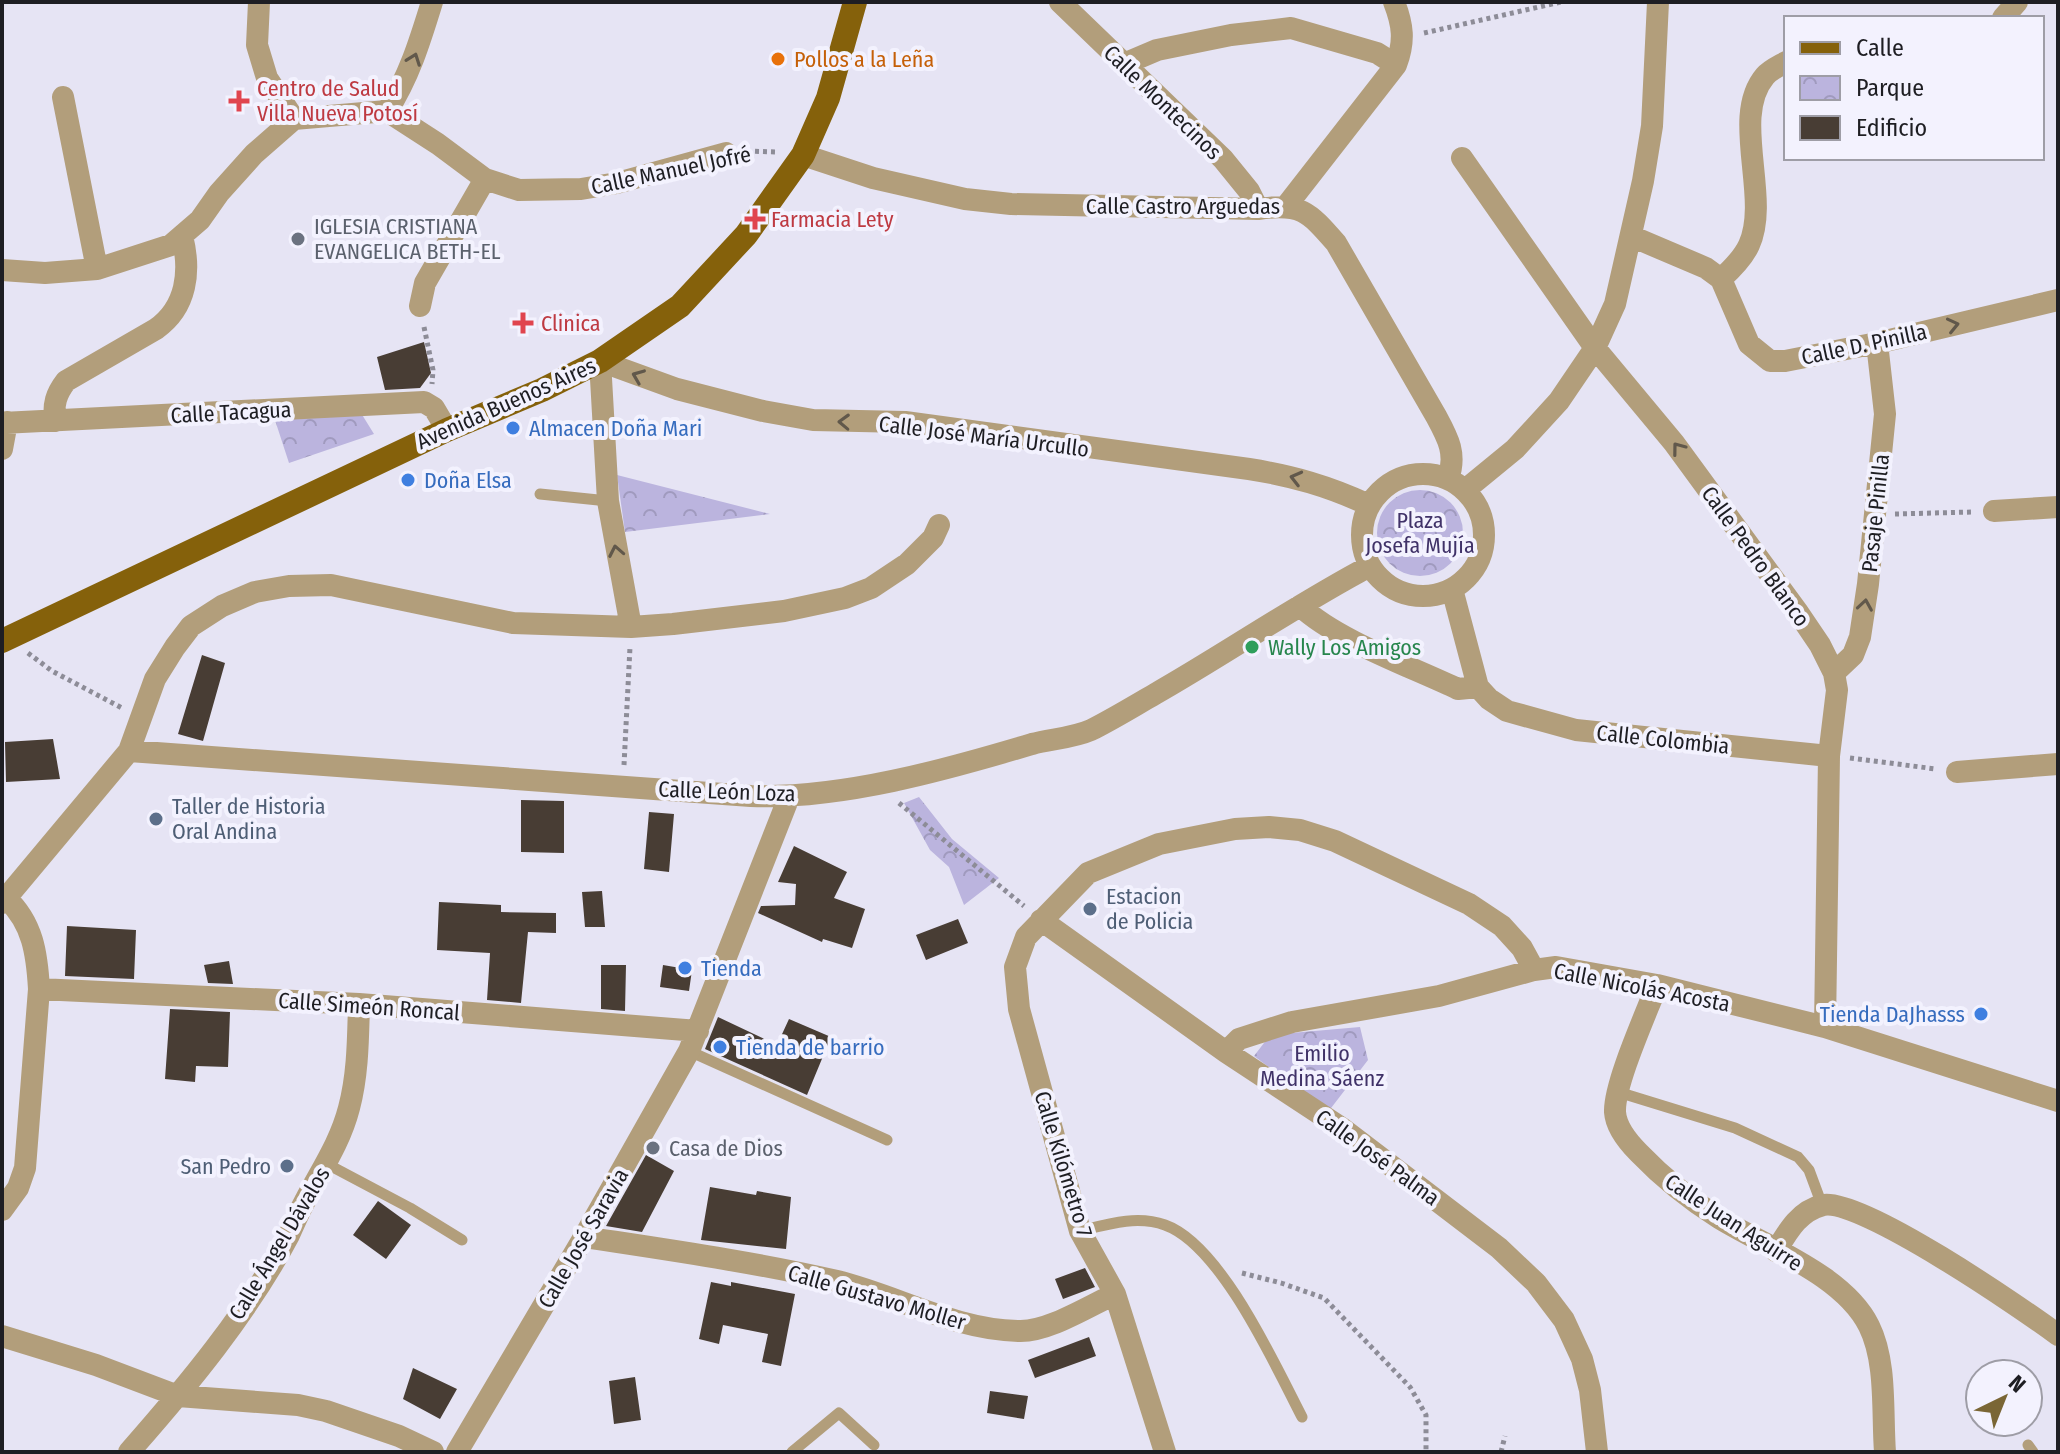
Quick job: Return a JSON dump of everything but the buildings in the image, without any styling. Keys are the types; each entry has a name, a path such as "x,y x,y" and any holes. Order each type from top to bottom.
{"main road":[{"name":"Avenida Buenos Aires","path":"5,633 447,430 542,390 600,361 680,306 746,235 803,155 828,98 855,2"}],"street":[{"path":"259,2 257,45 267,78 294,119"},
{"path":"2,270 45,273 97,269 171,245 200,220 234,175 294,119 387,111 401,90 412,64 432,2"},
{"name":"Calle Montecinos","path":"1060,2 1223,159 1249,191 1258,209"},
{"path":"1287,205 1396,65 1403,38 1402,22 1394,2"},
{"path":"1457,485 1515,449 1559,401 1595,348 1615,304 1652,126 1658,2"},
{"path":"1124,64 1157,50 1231,35 1291,28 1377,53 1396,65"},
{"path":"1631,236 1706,268 1721,279 1750,244 1754,222 1750,133 1755,91 1766,74 1784,63"},
{"path":"63,97 97,269"},
{"name":"Calle Manuel Jofré","path":"387,111 485,179 519,190 581,189 617,183 726,153"},
{"name":"Calle Castro Arguedas","path":"803,155 873,178 965,199 1011,204 1258,209 1287,205 1310,217 1336,243 1449,440 1457,485"},
{"name":"Calle Pedro Blanco","path":"1462,158 1595,348 1674,443 1797,611 1834,673 1837,690 1829,756 1825,1027"},
{"path":"420,306 425,283 485,179"},
{"path":"55,421 53,408 57,392 66,381 156,329 178,306 187,271 182,236"},
{"name":"Calle D. Pinilla","path":"1721,279 1749,344 1770,361 1785,361 1877,343 2058,300"},
{"name":"Pasaje Pinilla","path":"1834,673 1853,655 1860,637 1885,414 1877,343"},
{"path":"600,361 608,501 631,627"},
{"name":"Calle José María Urcullo","path":"600,361 655,382 788,416 826,421 905,422 1249,469 1328,486 1369,505"},
{"path":"424,402 434,408 447,430"},
{"name":"Calle Tacagua","path":"4,422 424,402"},
{"path":"2,449 4,422"},
{"path":"1430,474 1457,485 1480,516 1483,544 1478,562 1467,577 1452,589 1433,595 1414,595 1395,589 1370,566 1362,544 1362,525 1369,505 1393,481 1411,475 1430,474"},
{"path":"1994,511 2058,507"},
{"path":"2,1210 18,1188 25,1168 39,989 31,933 19,911 4,901 129,751 155,679 191,626 222,606 255,592 289,586 331,585 513,623 631,627 784,611 845,598 871,588 907,564 933,538 939,525"},
{"name":"Calle León Loza","path":"129,751 789,797 877,784 1088,731 1217,659 1370,566"},
{"path":"1452,589 1478,687"},
{"name":"Calle Colombia","path":"1300,606 1342,634 1458,689 1478,687 1507,711 1576,730 1829,756"},
{"path":"1957,772 2058,764"},
{"name":"Calle José Saravia","path":"457,1452 584,1237 694,1041 789,797"},
{"name":"Calle Kilómetro 7","path":"1165,1452 1115,1294 1080,1231 1019,1009 1015,985 1018,952 1026,937 1088,873 1159,844 1235,829 1269,827 1300,830 1335,841 1469,904 1502,926 1522,948 1534,970"},
{"name":"Calle José Palma","path":"1041,920 1226,1052 1343,1129 1499,1248 1536,1283 1564,1320 1582,1359 1590,1390 1597,1452"},
{"name":"Calle Nicolás Acosta","path":"1226,1052 1239,1039 1292,1022 1439,996 1556,967 1657,985 1825,1027 2058,1101"},
{"name":"Calle Juan Aguirre","path":"1657,985 1618,1092 1615,1114 1621,1129 1631,1145 1658,1173 1693,1201 1838,1286 1858,1308 1870,1328 1879,1363 1885,1452"},
{"name":"Calle Simeón Roncal","path":"39,989 359,1004 694,1041"},
{"name":"Calle Ángel Dávalos","path":"129,1452 178,1396 253,1293 327,1164 350,1105 358,1056 359,1004"},
{"path":"1776,1251 1798,1218 1822,1205 1845,1206 1880,1222 2015,1303 2058,1335"},
{"name":"Calle Gustavo Moller","path":"584,1237 749,1263 840,1282 984,1328 1022,1332 1043,1327 1115,1294"},
{"path":"2,1336 96,1365 178,1396 298,1405 326,1411 399,1436 433,1452"}],"lane":[{"path":"540,494 608,501"},
{"name":"Calle Simeón Roncal","path":"694,1041 887,1140"},
{"path":"1618,1092 1735,1128 1798,1157 1809,1170 1822,1205"},
{"path":"327,1164 462,1240"},
{"path":"1080,1231 1140,1220 1167,1225 1182,1234 1217,1267 1271,1356 1302,1417"},
{"path":"792,1452 839,1413 874,1445"}],"path":[{"path":"1403,38 1561,2"},
{"name":"Calle Manuel Jofré","path":"726,153 767,151 803,155"},
{"path":"420,306 433,370 432,387 424,402"},
{"path":"1876,514 1994,511"},
{"path":"623,786 631,627"},
{"path":"5,633 52,671 142,716"},
{"path":"1829,756 1957,772"},
{"path":"877,784 1041,920"},
{"path":"1217,1267 1281,1283 1324,1298 1410,1387 1426,1415 1426,1452"},
{"path":"1501,1452 1505,1436"}],"green space":[{"path":"361,413 374,434 289,463 273,414"},
{"path":"617,475 770,514 625,532"},
{"name":"Plaza Josefa Mujía","path":"1420,490 1436,494 1450,503 1459,517 1463,533 1459,549 1450,563 1436,572 1420,576 1404,572 1390,563 1381,549 1377,533 1381,517 1390,503 1404,494"},
{"path":"919,797 952,839 999,878 964,905 949,867 930,850 904,803"},
{"name":"Emilio Medina Sáenz","path":"1360,1027 1368,1060 1328,1112 1254,1056 1267,1039 1280,1034"}],"place":[{"name":"Pollos a la Leña","path":"778,59"},
{"name":"Centro de Salud Villa Nueva Potosí","path":"239,101"},
{"name":"Farmacia Lety","path":"755,219"},
{"name":"IGLESIA CRISTIANA EVANGELICA BETH-EL","path":"298,239"},
{"name":"Clinica","path":"523,323"},
{"name":"Almacen Doña Mari","path":"513,428"},
{"name":"Doña Elsa","path":"408,480"},
{"name":"Wally Los Amigos","path":"1252,647"},
{"name":"Taller de Historia Oral Andina","path":"156,819"},
{"name":"Estacion de Policia","path":"1090,909"},
{"name":"Tienda","path":"685,968"},
{"name":"Tienda DaJhasss","path":"1981,1014"},
{"name":"Tienda de barrio","path":"720,1047"},
{"name":"Casa de Dios","path":"653,1148"},
{"name":"San Pedro","path":"287,1166"}]}
